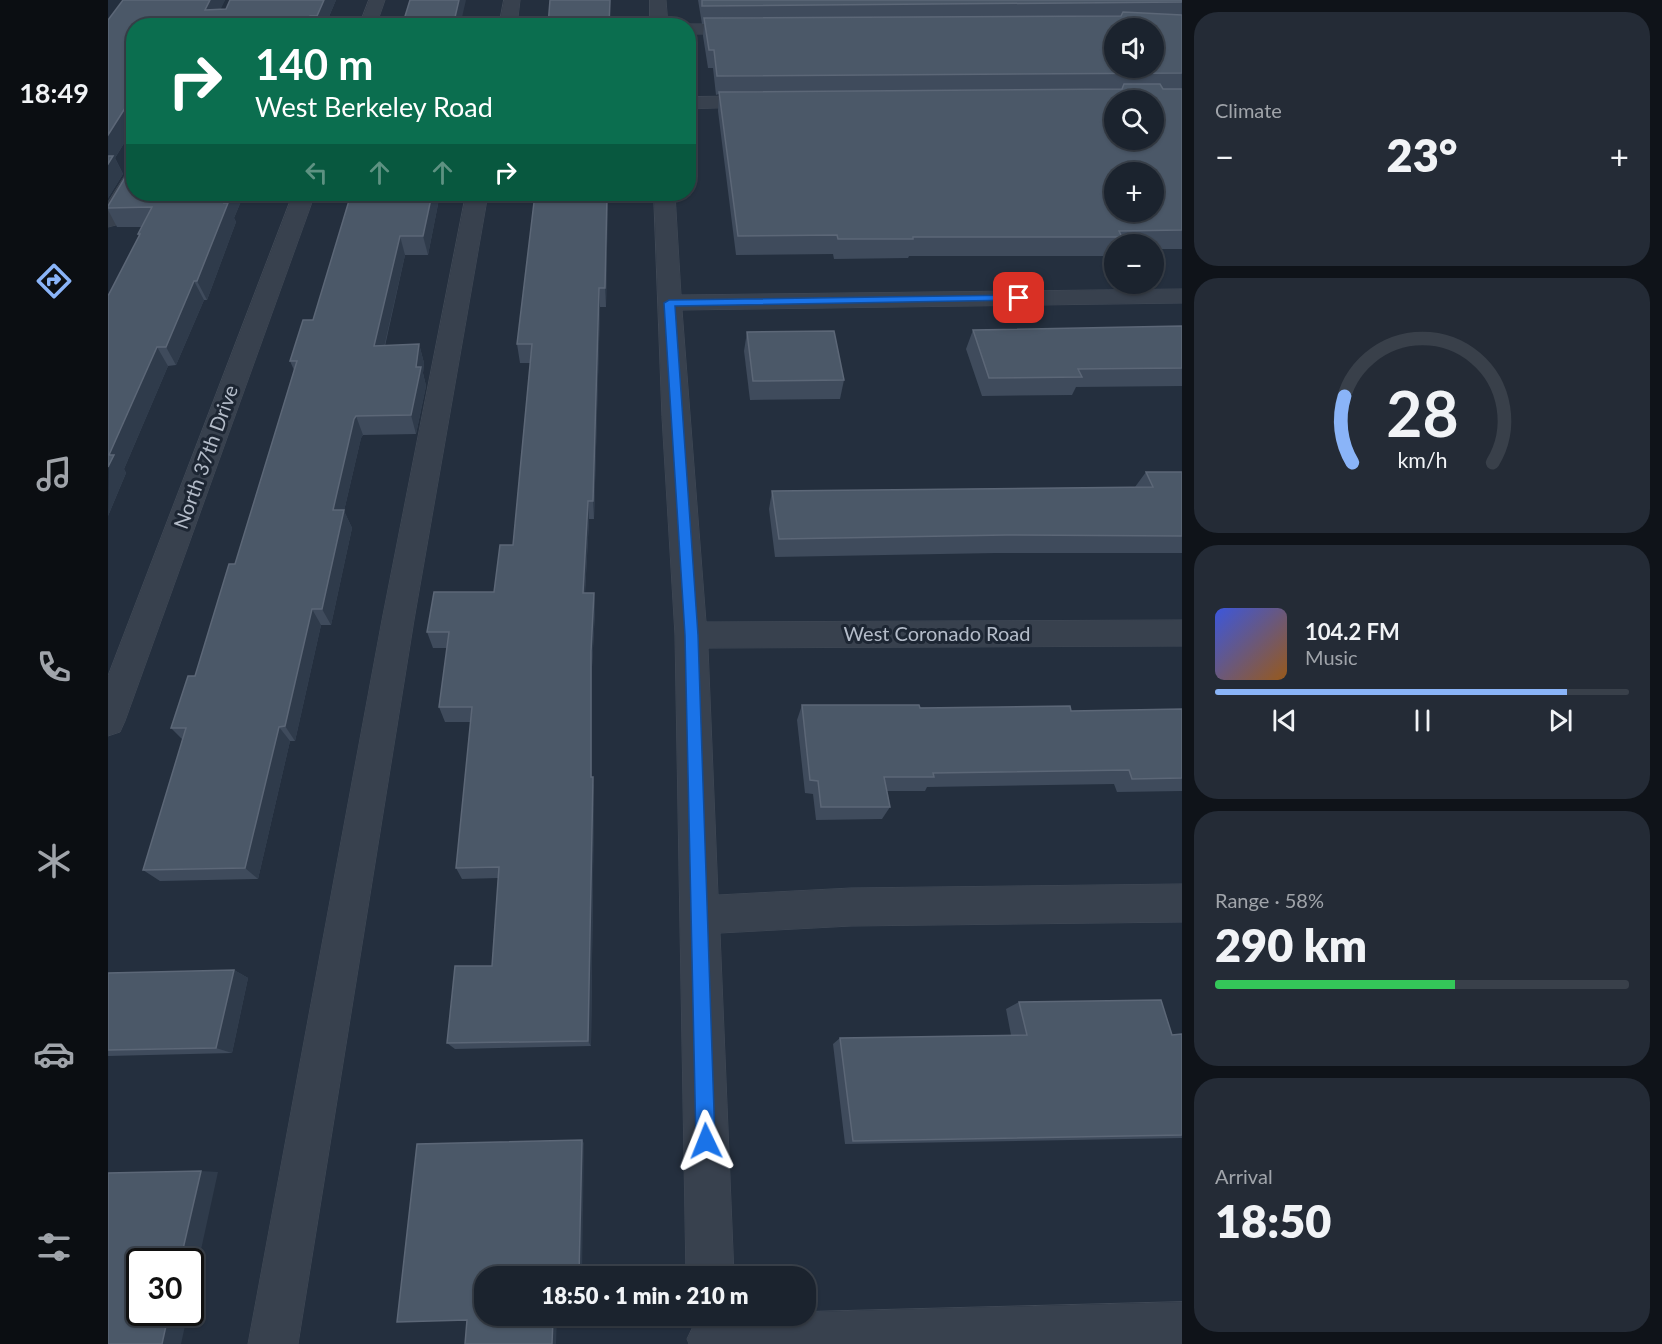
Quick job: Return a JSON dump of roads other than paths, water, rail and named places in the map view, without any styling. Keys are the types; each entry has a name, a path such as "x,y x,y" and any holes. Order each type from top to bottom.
{"street":[{"path":"370,18 376,0"},
{"path":"509,18 512,0"},
{"path":"658,0 659,18"},
{"path":"696,29 771,29"},
{"path":"696,103 783,102"},
{"path":"108,220 126,190"},
{"name":"North 37th Drive","path":"108,721 301,201"},
{"path":"273,1344 396,632 476,201"},
{"path":"664,201 691,635 710,1266"},
{"path":"669,303 1182,296"},
{"name":"West Coronado Road","path":"691,635 1182,633"},
{"path":"699,915 851,907 1182,903"},
{"path":"711,1333 1182,1326"}]}
